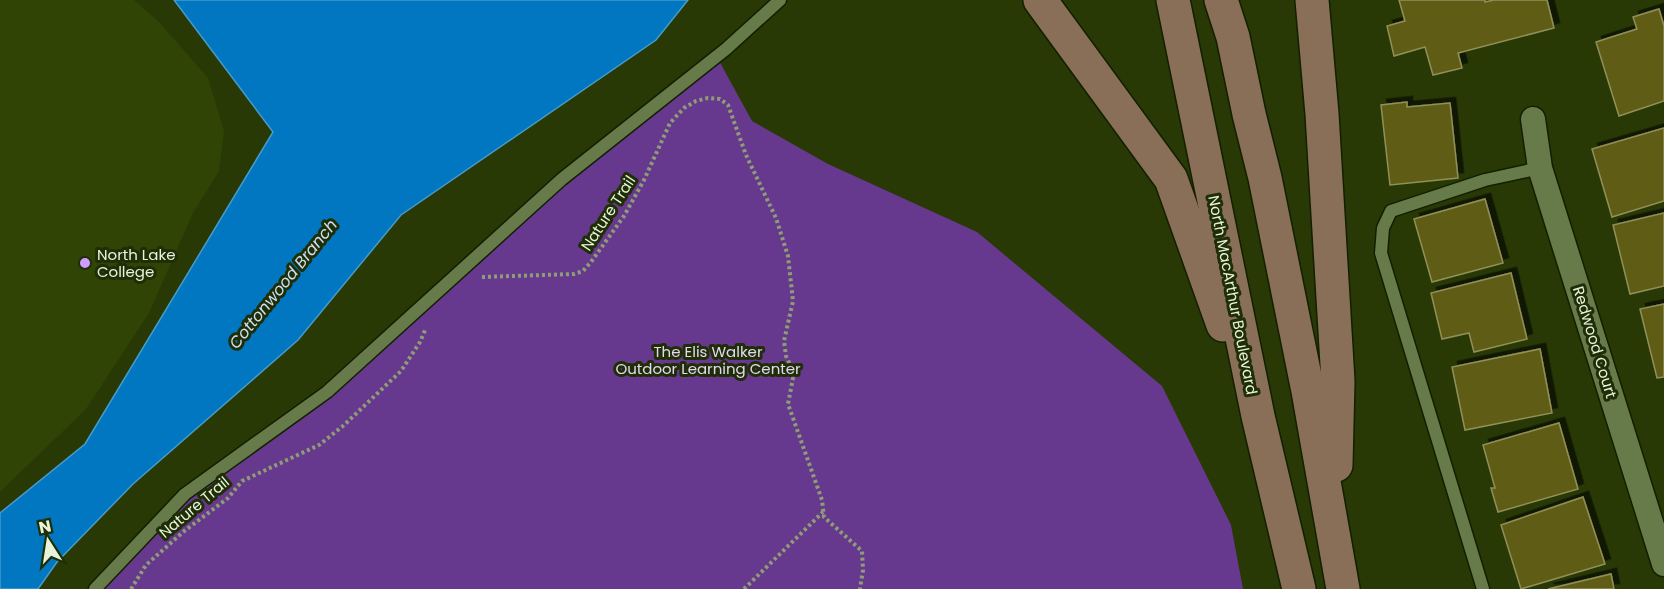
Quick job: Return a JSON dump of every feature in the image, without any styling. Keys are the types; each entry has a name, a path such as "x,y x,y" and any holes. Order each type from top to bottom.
{"main road":[{"path":"1040,0 1171,179 1214,303 1258,416"},
{"name":"North MacArthur Boulevard","path":"1173,0 1258,416 1299,589"},
{"path":"1221,0 1233,37 1265,178 1343,589"},
{"path":"1312,0 1322,114 1338,381 1335,538"}],"street":[{"name":"Redwood Court","path":"1533,119 1540,168 1664,564"}],"lane":[{"path":"95,589 185,494 327,392 562,179 726,49 780,0"},
{"path":"1483,589 1381,253 1383,228 1391,211 1485,180 1540,168"}],"path":[{"name":"Nature Trail","path":"474,281 482,277 574,274 583,271 624,216 644,180 670,123 684,108 696,101 708,98 720,99 728,105 760,188 776,218 788,256 793,301 784,341 786,356 794,374 789,404 822,500 824,517 862,551 863,570 860,589"},
{"name":"Nature Trail","path":"132,589 146,565 183,532 228,498 242,482 319,445 343,426 401,371 420,342 426,328 434,319"},
{"path":"744,589 823,512"}],"shaded area":[{"name":"North Lake College","path":"0,0 134,0 159,22 208,78 224,131 219,171 193,213 149,313 86,409 0,492"}],"green space":[{"name":"The Elis Walker Outdoor Learning Center","path":"717,57 752,121 828,164 977,232 1162,386 1231,525 1243,589 95,589 185,494 317,399 535,204"}],"water":[{"name":"Cottonwood Branch","path":"174,0 688,0 656,40 401,215 298,340 133,484 57,562 38,589 0,589 0,513 85,444 273,132"}],"building":[{"path":"1399,0 1485,0 1485,2 1547,0 1554,28 1458,53 1462,68 1433,75 1425,47 1394,56 1387,26 1405,21"},
{"path":"1659,9 1664,26 1664,101 1619,116 1596,42 1637,29 1633,17"},
{"path":"1407,102 1407,107 1450,103 1458,178 1390,185 1381,105"},
{"path":"1664,128 1664,201 1612,217 1592,149"},
{"path":"1485,199 1503,263 1432,282 1414,219"},
{"path":"1664,213 1664,286 1630,294 1613,225"},
{"path":"1511,273 1527,339 1474,352 1469,333 1442,339 1431,293"},
{"path":"1664,304 1664,377 1657,378 1640,309"},
{"path":"1540,349 1552,413 1465,430 1452,367"},
{"path":"1559,423 1578,489 1498,512 1491,488 1495,488 1483,445"},
{"path":"1583,497 1605,564 1521,589 1501,525"},
{"path":"1611,574 1614,589 1548,589"}],"place":[{"name":"North Lake College","path":"85,263"}]}
